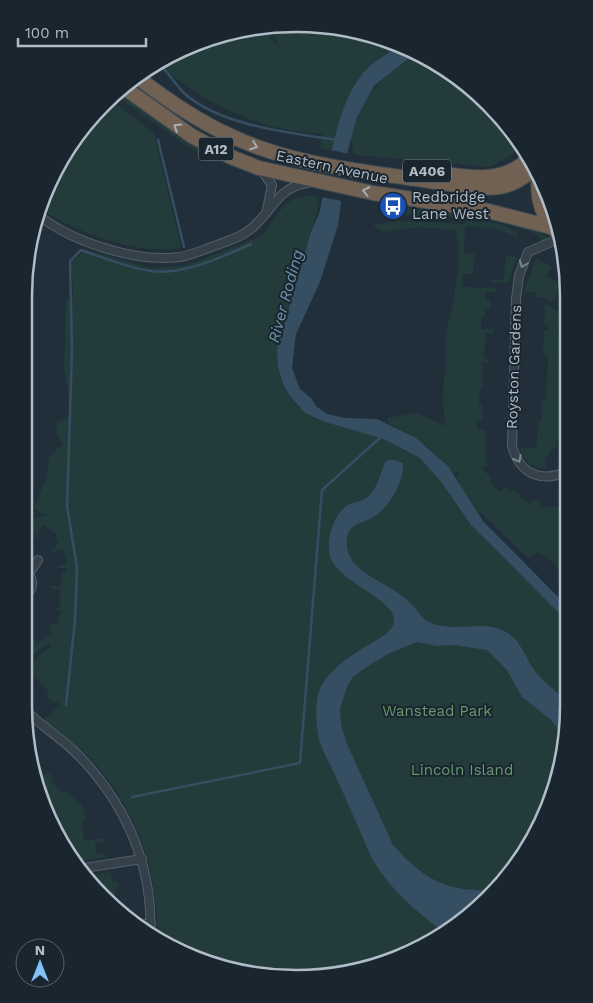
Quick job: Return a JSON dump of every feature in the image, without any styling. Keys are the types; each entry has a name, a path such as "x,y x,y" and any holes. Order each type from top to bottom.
{"highway":[{"name":"Eastern Avenue","path":"144,81 180,108 232,137 268,151 349,169 468,186 499,187 517,182 529,173"},
{"name":"Eastern Avenue","path":"130,92 192,136 231,157 259,168 345,187 484,210 553,232"},
{"name":"A406","path":"372,173 402,168 495,177 514,171 524,163"},
{"path":"538,191 542,211 550,223"}],"street":[{"path":"259,168 272,185 266,214"},
{"path":"44,219 63,233 131,254 156,257 181,256 246,233 266,214 288,188 319,182"},
{"name":"Royston Gardens","path":"553,235 528,252 519,276 516,298 512,446 520,466 531,473 546,477 560,474"},
{"path":"32,567 38,560"},
{"path":"34,719 79,755 112,796 136,840 142,859 151,926"},
{"path":"87,868 142,859"},
{"path":"147,924 151,923"}],"green space":[{"path":"296,32 331,35 365,41 392,51 370,66 355,84 346,105 334,151 320,148 323,134 300,132 256,122 195,92 165,68 195,53 228,41 262,35 269,34 274,43 278,44 273,34"},
{"path":"409,58 428,68 471,98 495,122 516,150 509,157 490,167 356,155 353,153 351,140 355,123 371,92"},
{"path":"127,94 245,171 194,151 121,99"},
{"path":"116,104 154,133 181,248 164,250 127,245 88,233 47,213 68,164 98,122"},
{"path":"312,195 319,198 317,212 277,349 281,379 292,400 308,413 327,422 394,442 415,454 432,470 465,516 484,538 560,614 560,724 552,775 533,823 525,839 506,867 471,905 443,926 398,950 365,962 331,968 296,971 228,962 195,950 157,930 157,916 150,870 144,848 125,806 93,761 44,720 60,705 57,701 54,704 46,695 50,692 32,675 32,662 51,646 48,643 32,656 32,638 38,644 52,633 49,630 51,623 57,624 61,611 50,607 59,608 61,590 50,588 50,586 60,587 62,573 66,573 67,568 58,568 57,566 67,563 63,549 51,552 59,542 57,540 53,544 58,535 43,525 38,533 39,538 36,538 35,533 32,534 32,519 48,514 41,514 34,508 47,476 49,456 63,444 57,434 56,423 68,417 71,402 64,370 66,300 73,296 72,272 69,263 86,250 151,268 188,265 262,236 285,204 297,198"},
{"path":"401,208 456,212 497,219 401,215"},
{"path":"499,219 539,231 548,239 541,242 538,235"},
{"path":"399,221 465,224 465,221 497,223 517,232 516,238 499,230 465,226 464,253 475,254 473,274 463,274 463,287 501,288 495,289 495,292 486,292 486,300 490,301 490,309 485,309 485,316 481,317 481,329 493,329 493,334 486,333 484,358 488,359 488,362 482,363 483,388 480,388 479,404 482,405 482,421 477,421 477,429 486,430 485,462 490,464 482,468 492,479 490,482 500,492 505,487 511,493 514,489 521,494 521,498 529,502 529,505 531,505 532,500 541,501 540,507 558,507 560,510 560,569 538,552 528,558 480,512 478,513 461,488 456,477 459,475 458,472 453,475 440,458 424,444 387,423 388,418 416,413 446,426 443,388 446,340 459,253 458,240 454,230 416,227 384,232 372,225"},
{"path":"496,253 517,257 509,283 491,282 492,279 503,280 506,256"},
{"path":"536,259 552,267 547,276 558,283 557,293 551,303 542,297 536,297 536,292 524,291"},
{"path":"545,304 560,313 557,330 560,334 558,363 560,363 560,440 555,442 557,447 549,451 550,455 544,458 547,468 537,467 530,463 524,457 520,448 536,448 539,421 542,421 542,401 546,401 548,355 543,354 544,330 548,330 548,327 544,326"},
{"path":"40,770 45,775 48,772 53,778 50,781 63,793 66,790 82,806 86,821 82,822 84,841 105,838 106,842 95,844 96,855 105,853 106,857 82,861 60,823"},
{"path":"111,872 112,881 118,883 119,888 114,889 116,899 98,881 93,875"}],"water":[{"path":"392,51 409,58 374,86 357,117 347,154 338,225 320,282 296,334 292,368 300,389 311,398 316,406 327,414 345,418 377,419 416,438 448,466 483,521 560,599 560,614 471,525 441,482 420,458 384,439 325,422 305,413 289,395 283,384 278,367 277,349 312,229 319,214 341,115 358,79 373,63"},
{"path":"391,459 403,463 402,476 393,497 384,508 373,517 357,524 349,532 347,548 353,562 370,576 408,600 428,622 450,627 478,626 497,628 506,632 520,645 539,675 560,695 559,731 550,719 522,697 507,670 487,650 455,645 437,646 417,642 390,653 368,666 353,677 347,687 340,708 341,725 347,744 393,845 416,868 438,882 463,889 486,890 471,905 439,928 403,898 378,869 323,751 317,729 316,708 318,694 326,678 355,653 374,642 393,626 392,613 386,606 378,598 345,576 337,568 329,553 329,538 336,518 345,507 363,500 372,493 377,485 385,462"}],"pier":[{"path":"331,150 349,154 342,201 321,197"}],"waterway":[{"path":"164,69 184,93 199,104 236,121 278,131 337,140"},
{"path":"158,140 184,247"},
{"path":"66,705 75,620 77,567 67,506 72,350 70,261 81,250 142,270 176,271 202,264 251,244"},
{"path":"132,797 300,763 322,490 382,436"}],"place":[{"name":"Redbridge Lane West","path":"393,206"}],"water label":[{"name":"River Roding","path":"285,296"}],"park label":[{"name":"Wanstead Park","path":"437,711"},
{"name":"Lincoln Island","path":"462,770"}]}
